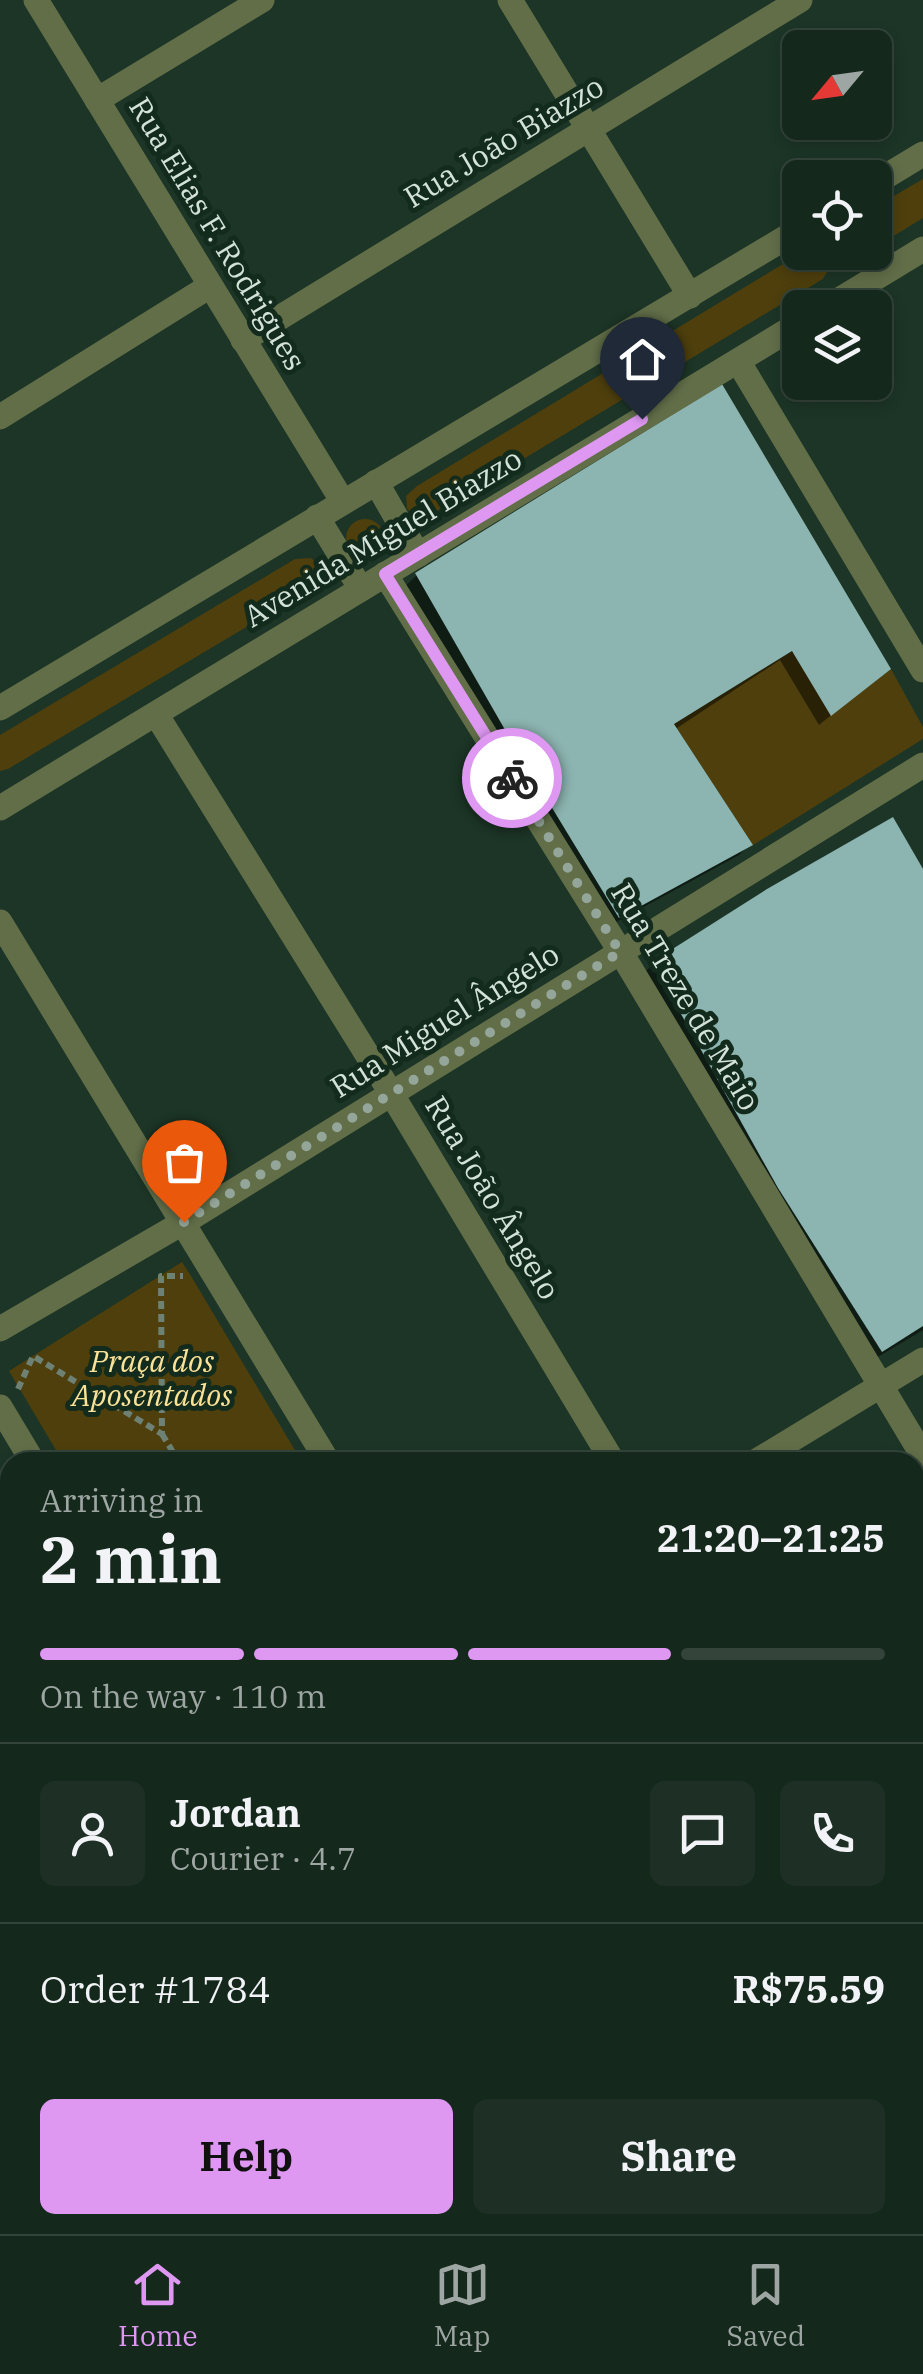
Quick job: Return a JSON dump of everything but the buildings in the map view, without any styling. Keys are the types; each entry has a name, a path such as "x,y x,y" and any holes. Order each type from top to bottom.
{"street":[{"name":"Rua Elias F. Rodrigues","path":"36,0 342,502"},
{"path":"97,100 262,0"},
{"path":"510,0 690,296"},
{"name":"Rua João Biazzo","path":"243,340 800,0"},
{"path":"892,173 923,154"},
{"name":"Avenida Miguel Biazzo","path":"0,708 782,240"},
{"path":"856,290 923,249"},
{"path":"0,417 210,286"},
{"name":"Avenida Miguel Biazzo","path":"0,808 782,335"},
{"path":"738,361 923,670"},
{"path":"376,482 418,555"},
{"path":"317,517 361,590"},
{"name":"Rua Treze de Maio","path":"385,574 620,952 921,1452"},
{"name":"Rua João Ângelo","path":"156,714 391,1093 606,1452"},
{"name":"Rua Miguel Ângelo","path":"0,1329 184,1222 923,765"},
{"path":"0,922 322,1452"},
{"path":"772,1452 923,1360"},
{"path":"0,1407 28,1452"}],"path":[{"path":"162,1434 161,1276 190,1276 209,1264"},
{"path":"19,1388 33,1356 162,1434 173,1452"}],"green space":[{"path":"923,179 923,218 892,237 892,197"},
{"path":"782,265 782,270 828,270 823,279 805,290 782,290 782,304 430,515 417,516 407,509 406,496"},
{"path":"365,519 379,524 384,538 379,552 365,557 351,552 346,538 351,524"},
{"path":"311,558 318,564 320,576 312,588 0,771 0,735 295,559"},
{"path":"792,651 831,715 891,669 923,727 923,739 753,845 674,724"},
{"name":"Praça dos Aposentados","path":"182,1262 296,1452 57,1452 9,1371"}],"way so far":[{"path":"184,1222 620,952 512,778"}],"route":[{"path":"512,778 385,574 642,419"}]}
